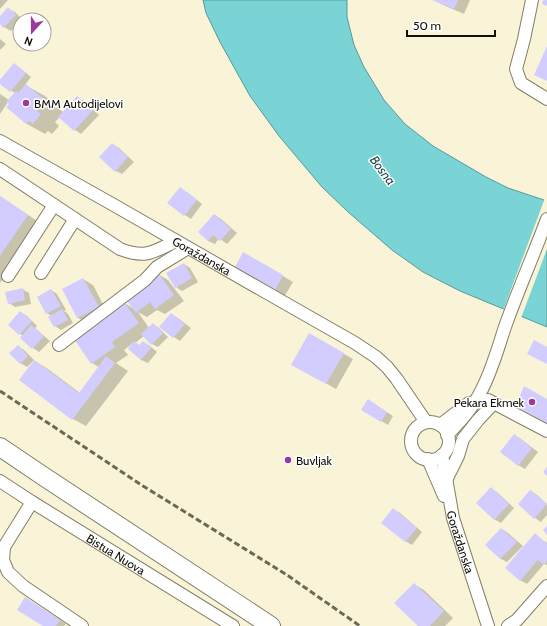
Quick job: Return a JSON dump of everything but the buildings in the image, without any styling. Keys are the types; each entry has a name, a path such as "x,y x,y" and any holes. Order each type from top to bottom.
{"highway":[{"path":"0,447 271,626"}],"street":[{"path":"532,0 526,32 516,69 521,83 547,99"},
{"name":"Goraždanska","path":"0,141 355,342 376,357 396,378 421,425"},
{"path":"0,169 120,249 131,253 148,254 176,241"},
{"path":"8,276 54,205"},
{"path":"41,273 75,219"},
{"path":"448,435 463,418 479,395 493,364 506,324 547,219"},
{"path":"59,345 145,280 156,267 188,248"},
{"path":"479,395 547,431"},
{"path":"440,425 479,395"},
{"path":"446,480 458,456 463,439 494,403"},
{"path":"431,422 440,425 448,435 446,451 434,459 422,458 413,449 411,444 413,432 421,425 431,422"},
{"name":"Goraždanska","path":"442,455 453,518 488,626"},
{"path":"428,459 453,518"},
{"name":"Bistua Nuova","path":"0,481 233,626"},
{"path":"32,502 2,549 3,560 8,572 23,586 82,626"},
{"path":"508,626 517,620 547,586"}],"water":[{"name":"Bosna","path":"203,0 347,0 347,17 354,45 364,67 384,100 405,124 433,146 486,177 508,188 547,201 547,327 460,291 423,272 392,250 347,211 322,187 279,136 250,96 220,42 206,13"}],"pier":[{"path":"545,198 547,199 547,249 521,318 503,311"}],"railway":[{"path":"0,391 143,486 287,575 360,626"}],"place":[{"name":"BMM Autodijelovi","path":"26,103"},
{"name":"Pekara Ekmek","path":"532,402"},
{"name":"Buvljak","path":"288,460"}]}
